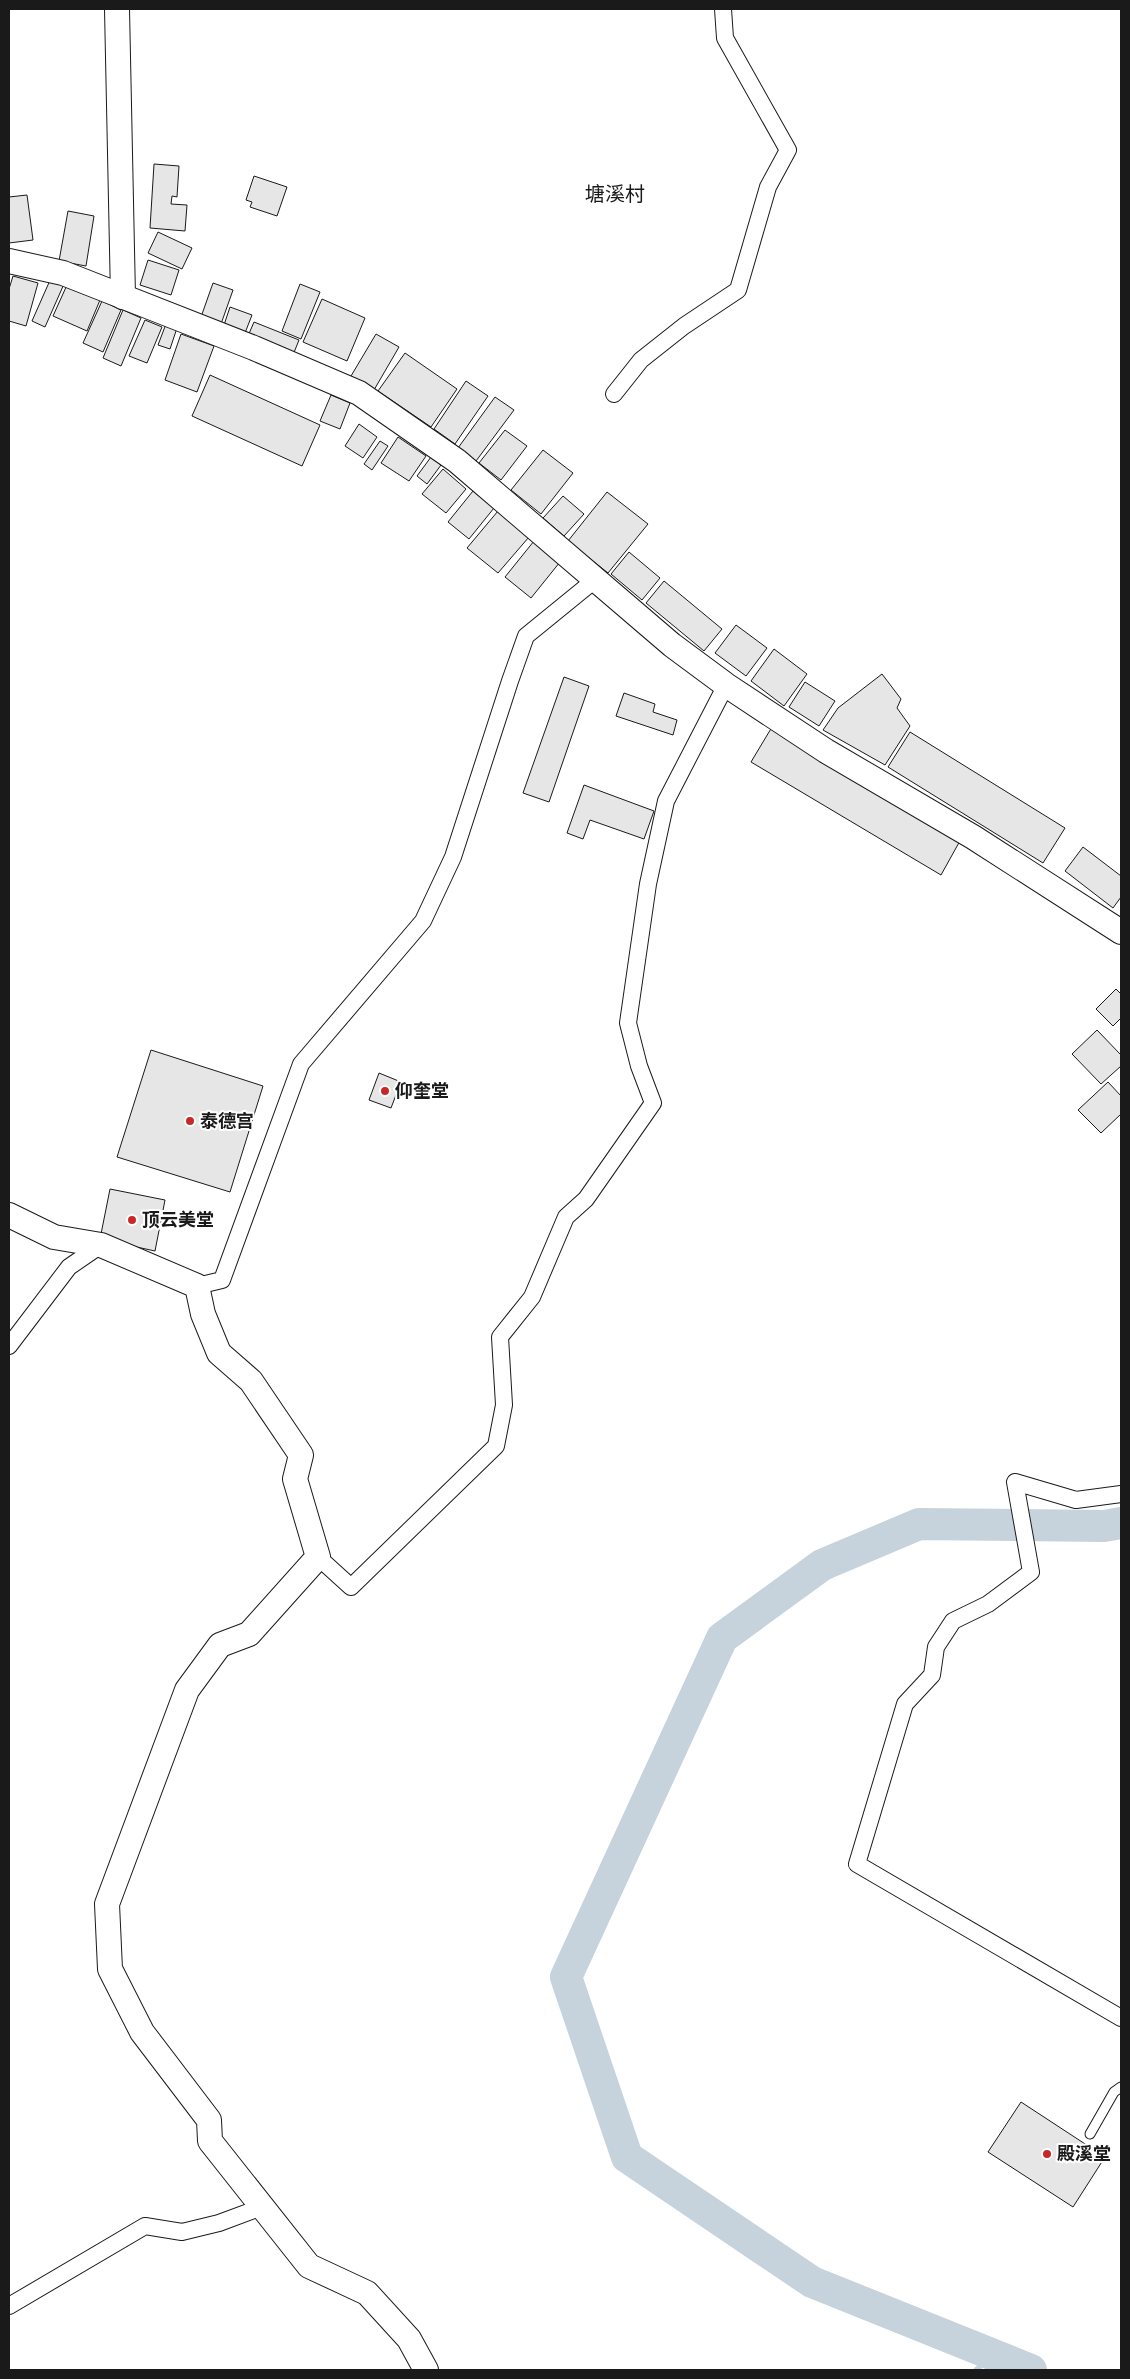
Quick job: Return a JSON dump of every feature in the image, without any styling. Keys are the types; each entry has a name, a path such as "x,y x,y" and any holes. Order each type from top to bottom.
{"street":[{"path":"117,9 123,297"},
{"path":"614,394 641,360 684,326 738,290 768,186 788,150 725,38 723,9"},
{"path":"9,261 63,273 359,393 457,461 672,645 726,685 826,751 973,837 1121,932"},
{"path":"9,1215 54,1237 101,1245 197,1286 222,1280 301,1064 423,921 453,857 526,636 596,579"},
{"path":"197,1286 203,1314 219,1353 251,1381 301,1455 295,1479 318,1557 350,1587 496,1446 504,1405 500,1337 532,1297 566,1217 586,1199 653,1103 639,1066 628,1023 648,884 666,800 726,685"},
{"path":"9,1346 68,1266 101,1245"},
{"path":"1121,1494 1076,1500 1014,1482 1031,1572 988,1604 954,1621 936,1647 932,1674 905,1704 857,1864 1121,2018"},
{"path":"318,1557 249,1634 220,1645 187,1690 107,1904 110,1969 142,2032 209,2120 210,2141 262,2207 309,2266 367,2293 409,2339 426,2370"},
{"path":"9,2306 145,2226 182,2232 219,2223 262,2207"}],"lane":[{"path":"1090,2134 1114,2092 1121,2088"}],"building":[{"path":"154,164 179,166 177,197 172,196 171,204 187,205 185,231 150,228"},
{"path":"254,176 287,187 277,216 250,207 252,202 246,200"},
{"path":"27,195 33,240 9,243 9,197"},
{"path":"68,211 94,216 86,266 59,261"},
{"path":"158,232 192,248 182,269 148,253"},
{"path":"148,260 179,270 171,295 140,285"},
{"path":"13,276 38,283 26,326 9,321 9,289"},
{"path":"51,278 64,284 45,327 32,321"},
{"path":"213,283 233,290 221,324 201,317"},
{"path":"300,284 320,292 301,339 282,331"},
{"path":"67,285 100,300 87,331 53,316"},
{"path":"322,299 365,318 347,361 303,342"},
{"path":"102,301 121,310 103,352 83,343"},
{"path":"230,307 252,315 245,333 224,325"},
{"path":"123,310 141,318 121,366 103,358"},
{"path":"145,320 162,327 147,363 129,356"},
{"path":"254,322 299,340 293,355 248,336"},
{"path":"166,324 177,328 170,349 158,345"},
{"path":"181,334 214,346 197,392 165,380"},
{"path":"376,334 399,347 374,390 351,376"},
{"path":"405,353 457,389 431,427 378,391"},
{"path":"210,375 320,425 302,466 192,416"},
{"path":"466,381 488,396 455,444 434,429"},
{"path":"331,395 350,403 340,429 320,421"},
{"path":"495,397 514,410 476,461 458,448"},
{"path":"359,424 377,437 363,458 345,446"},
{"path":"505,430 527,446 501,480 479,463"},
{"path":"398,437 426,456 409,481 381,463"},
{"path":"380,441 388,446 372,470 364,464"},
{"path":"543,450 573,473 541,514 511,490"},
{"path":"431,457 441,465 427,484 417,476"},
{"path":"443,469 466,489 446,513 422,494"},
{"path":"473,491 494,508 469,539 448,522"},
{"path":"607,492 648,524 608,573 568,541"},
{"path":"563,496 584,514 564,536 543,518"},
{"path":"498,511 529,537 498,573 467,548"},
{"path":"534,541 560,562 531,598 505,577"},
{"path":"629,552 660,578 642,600 611,574"},
{"path":"664,581 722,629 704,651 646,603"},
{"path":"736,625 767,648 746,676 715,653"},
{"path":"774,649 807,674 784,706 751,681"},
{"path":"882,674 901,699 897,708 910,726 885,765 823,730 838,708"},
{"path":"564,677 589,686 549,802 523,793"},
{"path":"805,682 835,701 819,726 789,707"},
{"path":"624,693 655,704 653,712 677,720 673,735 616,716"},
{"path":"772,727 961,839 941,875 751,762"},
{"path":"910,732 1065,828 1043,863 888,767"},
{"path":"584,785 654,811 644,839 590,820 583,839 567,833"},
{"path":"1083,847 1121,876 1121,897 1113,908 1065,871"},
{"path":"1116,989 1121,994 1121,1018 1113,1026 1096,1009"},
{"path":"1097,1030 1121,1055 1121,1066 1101,1084 1072,1054"},
{"name":"泰德宫","path":"151,1050 263,1086 230,1192 117,1157"},
{"name":"仰奎堂","path":"379,1073 401,1082 391,1108 369,1100"},
{"path":"1108,1082 1121,1096 1121,1114 1101,1133 1078,1110"},
{"name":"顶云美堂","path":"110,1189 165,1200 155,1251 100,1239"},
{"name":"殿溪堂","path":"1021,2102 1105,2157 1073,2207 988,2152"}],"waterway":[{"path":"1031,2370 812,2282 627,2157 566,1977 722,1638 822,1565 919,1524 1104,1526 1121,1523"},
{"path":"976,2370 993,2355"}],"place":[{"name":"仰奎堂","path":"385,1091"},
{"name":"泰德宫","path":"190,1121"},
{"name":"顶云美堂","path":"132,1220"},
{"name":"殿溪堂","path":"1047,2154"}],"district":[{"name":"塘溪村","path":"615,194"}]}
